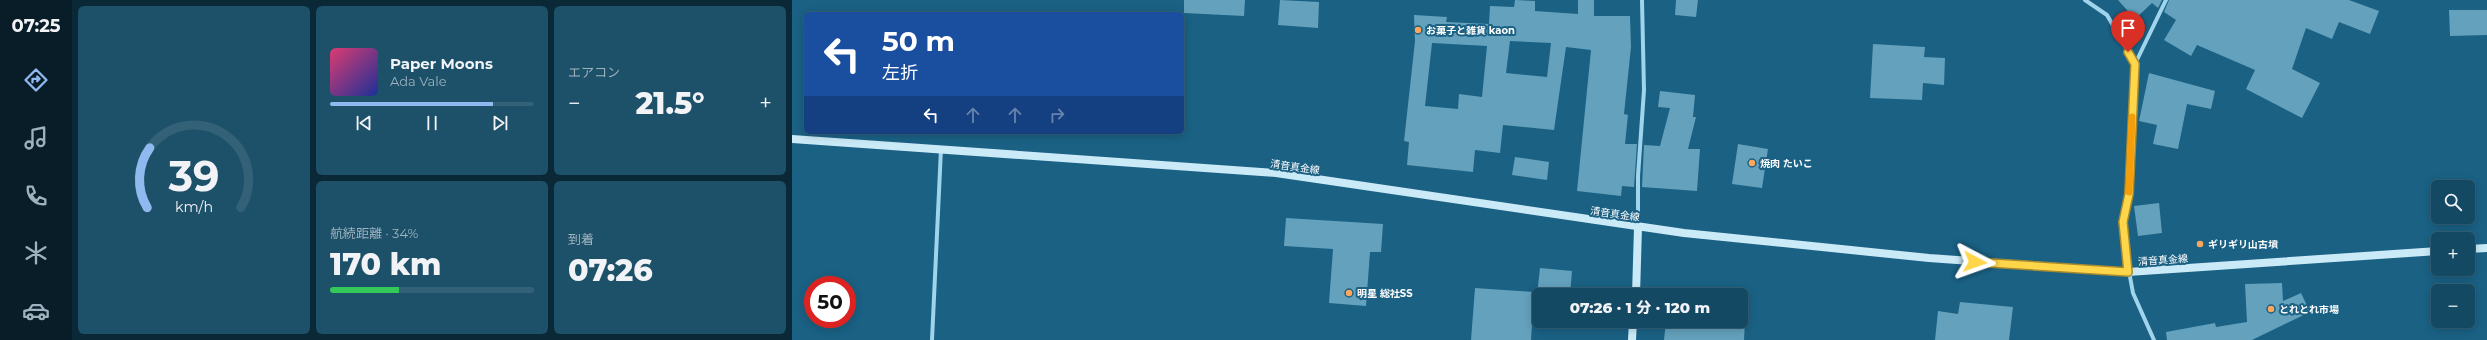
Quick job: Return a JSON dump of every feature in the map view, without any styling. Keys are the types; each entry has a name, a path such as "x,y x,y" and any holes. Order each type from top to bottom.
{"main road":[{"name":"清音真金線","path":"792,139 1276,174 1638,227 1929,258 2128,272 2431,251"},
{"path":"1636,288 1638,227"},
{"path":"2475,249 2487,248"},
{"path":"1632,340 1633,328"}],"street":[{"path":"1638,227 1638,176 1644,90 1642,0"},
{"path":"2085,0 2106,15 2135,64"},
{"path":"2154,340 2133,293 2128,272 2123,222 2129,194 2135,64 2166,0"},
{"path":"932,340 941,149"}],"building":[{"path":"1184,0 1245,0 1244,16 1184,13"},
{"path":"1280,0 1319,2 1318,28 1278,25"},
{"path":"1515,0 1535,1 1535,11 1578,14 1578,0 1594,0 1594,16 1630,16 1631,47 1624,114 1628,115 1625,144 1637,144 1634,187 1622,186 1621,196 1577,191 1591,50 1566,47 1554,130 1503,125 1500,153 1475,150 1473,172 1407,165 1409,142 1404,141 1415,41 1414,15 1447,17 1446,22 1489,24 1490,6 1514,7","holes":["1510,41 1551,43 1547,77 1506,73","1432,43 1487,46 1482,97 1459,94 1458,109 1425,106"]},
{"path":"1676,0 1698,0 1696,17 1675,15"},
{"path":"2118,0 2162,0 2158,8 2152,3 2135,19"},
{"path":"2169,0 2349,0 2379,11 2370,34 2339,22 2332,39 2306,28 2292,69 2320,83 2302,118 2246,89 2255,70 2197,45 2191,56 2164,40 2176,20 2164,12"},
{"path":"2449,10 2487,10 2487,35 2450,36"},
{"path":"1873,44 1925,47 1924,57 1945,58 1944,85 1923,83 1922,100 1870,98"},
{"path":"2149,73 2215,91 2211,109 2187,104 2178,149 2153,144 2157,125 2139,121"},
{"path":"1660,91 1695,95 1693,117 1696,117 1688,149 1700,149 1697,191 1642,187 1644,145 1660,146 1670,108 1658,107"},
{"path":"1738,144 1768,149 1762,188 1732,184"},
{"path":"1515,157 1549,162 1547,180 1512,175"},
{"path":"2159,203 2162,233 2138,236 2134,206"},
{"path":"1286,218 1383,224 1381,252 1370,252 1366,306 1329,303 1333,249 1284,246"},
{"path":"1540,268 1572,271 1571,288 1538,288"},
{"path":"2282,283 2283,301 2301,293 2310,312 2252,340 2167,340 2166,332 2215,323 2216,327 2247,322 2245,284"},
{"path":"1475,288 1532,292 1531,340 1471,340"},
{"path":"1960,302 2013,307 2009,340 1935,340 1938,311 1958,314"},
{"path":"1665,328 1745,328 1744,340 1664,340"}],"slow traffic":[{"path":"2129,192 2132,117"}],"place":[{"name":"お菓子と雑貨 kaon","path":"1418,30"},
{"name":"焼肉 たいこ","path":"1752,163"},
{"name":"ギリギリ山古墳","path":"2200,244"},
{"name":"明星 総社SS","path":"1349,293"},
{"name":"とれとれ市場","path":"2271,309"}],"route":[{"path":"1975,262 2128,272 2123,222 2129,194 2130,146 2135,64 2128,52"}]}
